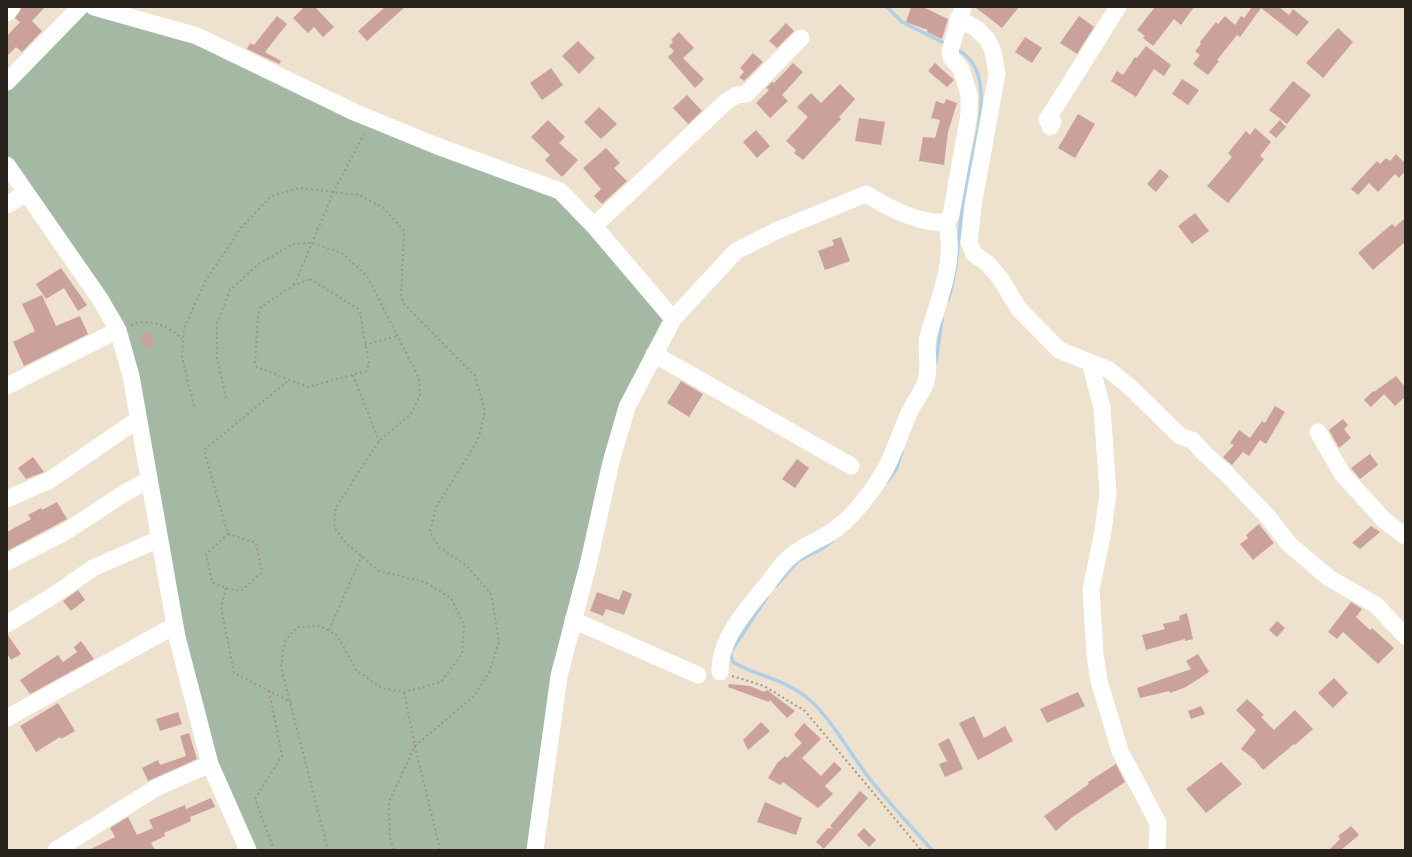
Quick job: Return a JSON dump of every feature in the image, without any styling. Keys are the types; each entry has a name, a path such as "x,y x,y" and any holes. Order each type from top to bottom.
{"street":[{"path":"7,13 12,7"},
{"path":"7,82 80,7"},
{"path":"94,7 197,36 354,112 372,118 437,146 560,191 594,226 673,319"},
{"path":"1050,127 1053,122 1047,120 1118,7"},
{"path":"720,672 720,662 724,649 740,619 789,557 800,548 830,533 847,519 859,507 882,476 910,411 927,378 927,339 942,290 948,261 949,218 969,114 969,94 961,69 951,57 950,51 960,12"},
{"path":"960,12 976,30 987,39 993,51 997,74 982,152 970,230 969,242 974,254 987,263 1000,278 1019,309 1059,350 1109,370 1130,387 1180,436 1192,440 1268,516 1289,544 1329,578 1376,605 1405,636"},
{"path":"594,226 728,100 737,95 746,94 801,38"},
{"path":"7,165 100,299 118,330 131,376 137,420 174,626 210,764 248,850"},
{"path":"7,205 26,193"},
{"path":"535,850 559,676 589,561 611,462 627,406 673,319 736,251 778,230 866,194 890,209 936,223 949,218"},
{"path":"949,218 970,230"},
{"path":"7,386 118,330"},
{"path":"654,354 851,466"},
{"path":"1090,362 1102,408 1108,493 1091,590 1095,654 1099,681 1120,751 1158,823 1157,850"},
{"path":"7,499 50,480 137,420"},
{"path":"1318,432 1343,475 1386,521 1405,536"},
{"path":"7,562 65,532 123,494 148,480"},
{"path":"7,624 51,597 93,568 159,539"},
{"path":"573,620 698,675"},
{"path":"7,718 174,626"},
{"path":"56,850 156,788 210,764"}],"path":[{"path":"294,285 334,191 372,118"},
{"path":"194,406 182,357 184,328 206,280 241,228 271,196 300,188 334,191 359,195 384,208 404,231 401,296 404,304 475,376 485,411 478,440 436,507 430,532 439,547 467,566 491,594 499,641 489,673 473,697 415,746 390,802 390,838 394,850"},
{"path":"226,398 217,358 217,323 230,290 264,260 293,244 312,243 342,253 367,276 418,378 420,396 411,414 379,441 336,507 334,527 346,543 379,571 425,582 451,598 464,625 462,654 441,682 404,692 381,688 356,670 337,635 320,626 297,627 285,641 282,667 328,850"},
{"path":"310,279 357,308 362,317 365,345 368,368 366,371 312,386 289,380 257,367 255,363 258,315 261,307 294,285 310,279"},
{"path":"118,330 137,322 161,325 174,331 182,340"},
{"path":"365,345 397,336"},
{"path":"353,375 379,441"},
{"path":"227,531 204,450 289,380"},
{"path":"229,534 254,542 257,546 262,572 241,591 226,588 212,582 207,552 229,534"},
{"path":"329,630 362,556"},
{"path":"226,588 221,607 234,673 291,702"},
{"path":"720,672 764,686 805,711 921,850"},
{"path":"268,691 282,756 258,794 255,803 274,850"},
{"path":"404,692 415,746 440,850"}],"green space":[{"path":"80,7 170,27 560,191 673,319 627,407 589,561 535,850 248,850 210,764 118,330 7,165 7,82"}],"building":[{"path":"22,7 45,7 32,21 42,31 22,52 16,47 7,56 7,36 20,22 15,18"},
{"path":"304,7 315,7 334,27 323,37 314,27 308,33 293,18"},
{"path":"385,7 405,7 367,41 358,31"},
{"path":"911,7 923,7 948,19 942,39 927,32 928,30 906,22"},
{"path":"975,7 1019,7 1002,28"},
{"path":"1155,7 1194,7 1181,25 1174,19 1153,46 1143,38 1145,36 1137,30"},
{"path":"1252,7 1279,7 1289,15 1293,9 1309,22 1297,36 1261,8 1240,37 1237,35 1217,60 1219,61 1208,75 1193,64 1200,55 1195,51 1201,44 1200,42 1216,22 1218,24 1225,16 1235,25 1241,16 1244,18"},
{"path":"277,16 287,24 265,52 281,61 279,64 247,49 250,43 254,45"},
{"path":"1079,16 1094,27 1077,54 1060,43"},
{"path":"786,23 794,31 777,48 769,41"},
{"path":"1338,28 1353,42 1323,78 1306,63"},
{"path":"679,32 694,48 683,58 704,79 695,88 668,57 674,51 669,46 673,42 671,40"},
{"path":"1025,37 1042,48 1032,63 1015,52"},
{"path":"578,41 595,58 579,74 562,56"},
{"path":"1146,46 1171,65 1164,76 1154,69 1136,97 1111,81 1117,71 1123,75 1135,57 1137,58"},
{"path":"753,53 763,62 744,81 739,77 744,72 740,68"},
{"path":"793,63 803,72 782,95 788,101 770,118 756,103 769,90 766,88 772,82 774,83"},
{"path":"935,63 954,80 947,87 928,71"},
{"path":"551,68 563,85 542,100 530,83"},
{"path":"1182,79 1199,90 1188,105 1172,94"},
{"path":"1293,81 1311,95 1287,124 1269,110"},
{"path":"840,84 855,99 839,117 841,119 803,160 794,153 796,150 786,141 808,117 797,107 811,93 821,103"},
{"path":"687,95 702,111 688,124 673,108"},
{"path":"946,99 957,103 948,132 944,165 919,161 923,137 935,138 940,120 931,118 936,101 944,104"},
{"path":"599,107 617,124 601,139 584,122"},
{"path":"1078,114 1095,124 1075,158 1058,148"},
{"path":"859,118 885,122 881,145 855,141"},
{"path":"548,120 565,137 559,143 578,160 562,177 545,160 550,155 531,137"},
{"path":"1280,120 1286,127 1276,138 1269,132"},
{"path":"1255,128 1271,142 1260,156 1264,159 1228,203 1207,186 1232,157 1228,153 1246,131 1250,135"},
{"path":"756,130 770,146 757,158 743,142"},
{"path":"606,148 620,163 614,168 627,181 602,204 594,196 601,189 583,168"},
{"path":"1396,154 1405,163 1405,171 1399,178 1395,174 1378,192 1369,183 1358,195 1351,189 1377,161 1380,164 1386,158 1390,161"},
{"path":"1160,169 1169,176 1156,192 1147,184"},
{"path":"1195,213 1209,231 1192,244 1178,226"},
{"path":"1405,218 1405,242 1373,270 1358,253 1392,224 1395,227"},
{"path":"841,237 850,261 825,270 818,251 834,245 832,240"},
{"path":"61,268 87,305 78,311 64,288 46,299 36,284"},
{"path":"42,295 56,326 80,316 88,334 24,366 13,342 35,331 22,304"},
{"path":"148,332 156,343 147,349 139,339"},
{"path":"1396,376 1405,387 1405,397 1395,406 1384,394 1371,407 1364,400 1373,391 1374,392"},
{"path":"681,381 703,394 689,417 667,403"},
{"path":"1275,406 1285,412 1266,444 1260,440 1249,456 1243,452 1232,465 1223,457 1234,445 1230,443 1239,430 1250,438 1262,421 1265,423"},
{"path":"1343,419 1348,425 1344,429 1351,438 1339,448 1329,430"},
{"path":"1370,454 1378,465 1360,479 1351,468"},
{"path":"33,457 44,472 26,479 18,468"},
{"path":"797,459 809,468 795,488 782,479"},
{"path":"57,502 67,519 7,551 7,532 31,519 28,515"},
{"path":"1259,524 1274,543 1253,560 1240,544 1248,538 1246,535"},
{"path":"1371,526 1380,532 1360,549 1352,543"},
{"path":"78,590 85,600 71,611 63,601"},
{"path":"623,590 632,594 624,615 606,609 603,616 590,611 597,592 619,600"},
{"path":"1351,602 1362,609 1356,617 1370,630 1372,628 1394,648 1378,664 1343,632 1337,639 1328,632"},
{"path":"1187,613 1193,639 1185,641 1185,639 1146,650 1142,635 1165,629 1163,624 1180,620 1179,616"},
{"path":"1277,621 1285,628 1277,637 1269,630"},
{"path":"7,634 21,654 11,660 7,653"},
{"path":"81,641 94,659 30,694 20,680 58,655 63,662 77,652 74,647"},
{"path":"1198,654 1209,672 1186,687 1170,693 1169,691 1140,698 1137,688 1191,669 1186,661"},
{"path":"1334,678 1348,693 1333,708 1318,693"},
{"path":"729,684 750,686 764,692 767,690 795,711 787,718 770,700 769,702 728,687"},
{"path":"1078,692 1085,706 1047,723 1040,709"},
{"path":"1247,699 1264,715 1261,717 1274,730 1295,710 1313,729 1263,770 1255,760 1241,749 1256,730 1236,710"},
{"path":"58,703 75,731 61,739 60,737 36,752 20,726"},
{"path":"1201,706 1205,714 1191,719 1188,711"},
{"path":"178,712 182,724 160,731 156,719"},
{"path":"974,716 984,738 1005,726 1013,741 978,760 959,723"},
{"path":"761,722 770,731 748,750 743,740"},
{"path":"804,723 821,739 802,758 821,776 834,762 842,769 825,786 833,794 818,808 783,782 780,785 768,778 777,763 785,756 787,758 802,743 794,735"},
{"path":"189,733 197,759 148,781 142,768 158,760 160,765 186,756 180,736"},
{"path":"949,738 963,769 945,777 939,764 947,761 938,744"},
{"path":"1221,762 1242,784 1206,813 1186,789"},
{"path":"1116,764 1125,782 1071,818 1056,831 1044,816 1089,784 1088,782"},
{"path":"860,791 868,798 824,849 816,842 828,828 833,829 830,826"},
{"path":"211,798 215,807 190,817 191,821 164,833 165,836 151,843 155,850 89,850 115,837 110,828 128,817 137,835 153,828 149,820 185,805 186,809"},
{"path":"765,802 802,818 796,835 757,822"},
{"path":"1351,826 1359,835 1341,850 1329,850 1340,839 1338,836"},
{"path":"864,828 876,840 869,847 857,835"}],"waterway":[{"path":"887,7 902,22 948,45"},
{"path":"948,300 956,265 962,207 976,142 981,108 979,78 975,68 970,60 955,48"},
{"path":"936,363 942,319"},
{"path":"887,482 896,470 902,452"},
{"path":"776,586 798,561 825,547 833,540"},
{"path":"767,597 730,653 733,662 789,686 814,704 823,713 874,784 932,850"}]}
